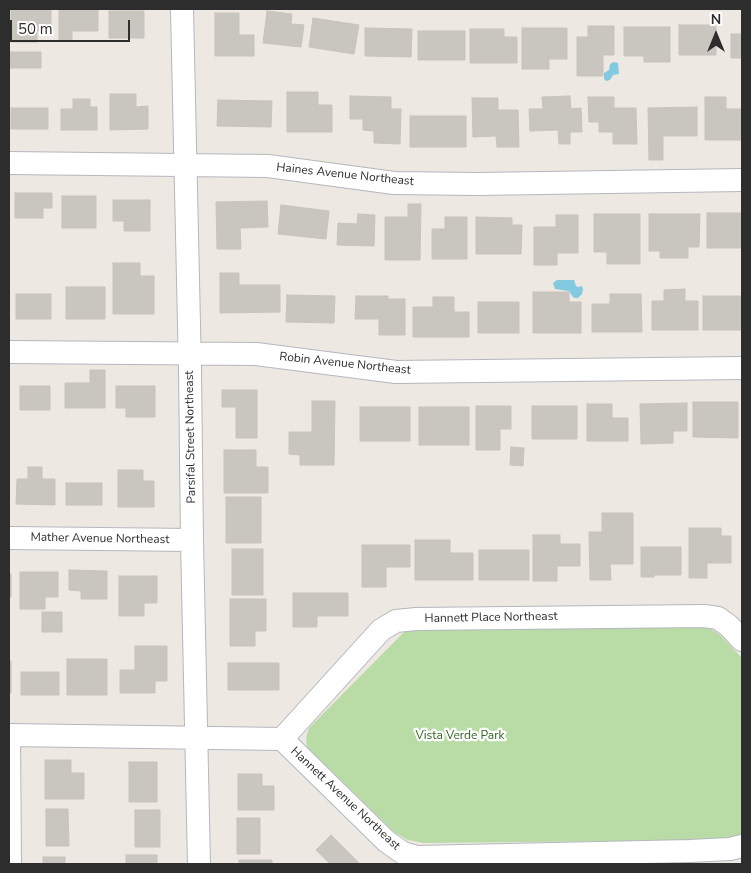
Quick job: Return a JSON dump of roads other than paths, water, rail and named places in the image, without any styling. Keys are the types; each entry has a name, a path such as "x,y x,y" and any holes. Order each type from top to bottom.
{"street":[{"name":"Parsifal Street Northeast","path":"182,9 199,864"},
{"name":"Haines Avenue Northeast","path":"9,164 268,166 394,183 477,184 742,180"},
{"name":"Robin Avenue Northeast","path":"9,352 256,354 396,372 742,368"},
{"name":"Mather Avenue Northeast","path":"9,538 192,540"},
{"name":"Hannett Place Northeast","path":"282,739 381,630 396,621 416,619 704,616 718,618 729,626 742,640"},
{"name":"Hannett Avenue Northeast","path":"9,734 282,739 386,841 403,853 417,857 479,860 690,858 742,846"},
{"path":"9,734 10,864"}],"water":[{"path":"618,63 619,74 613,75 610,80 606,81 604,73 609,70 610,64"},
{"path":"557,280 574,280 576,286 582,286 582,294 575,298 569,291 555,289 553,283"}],"park label":[{"name":"Vista Verde Park","path":"460,736"}]}
